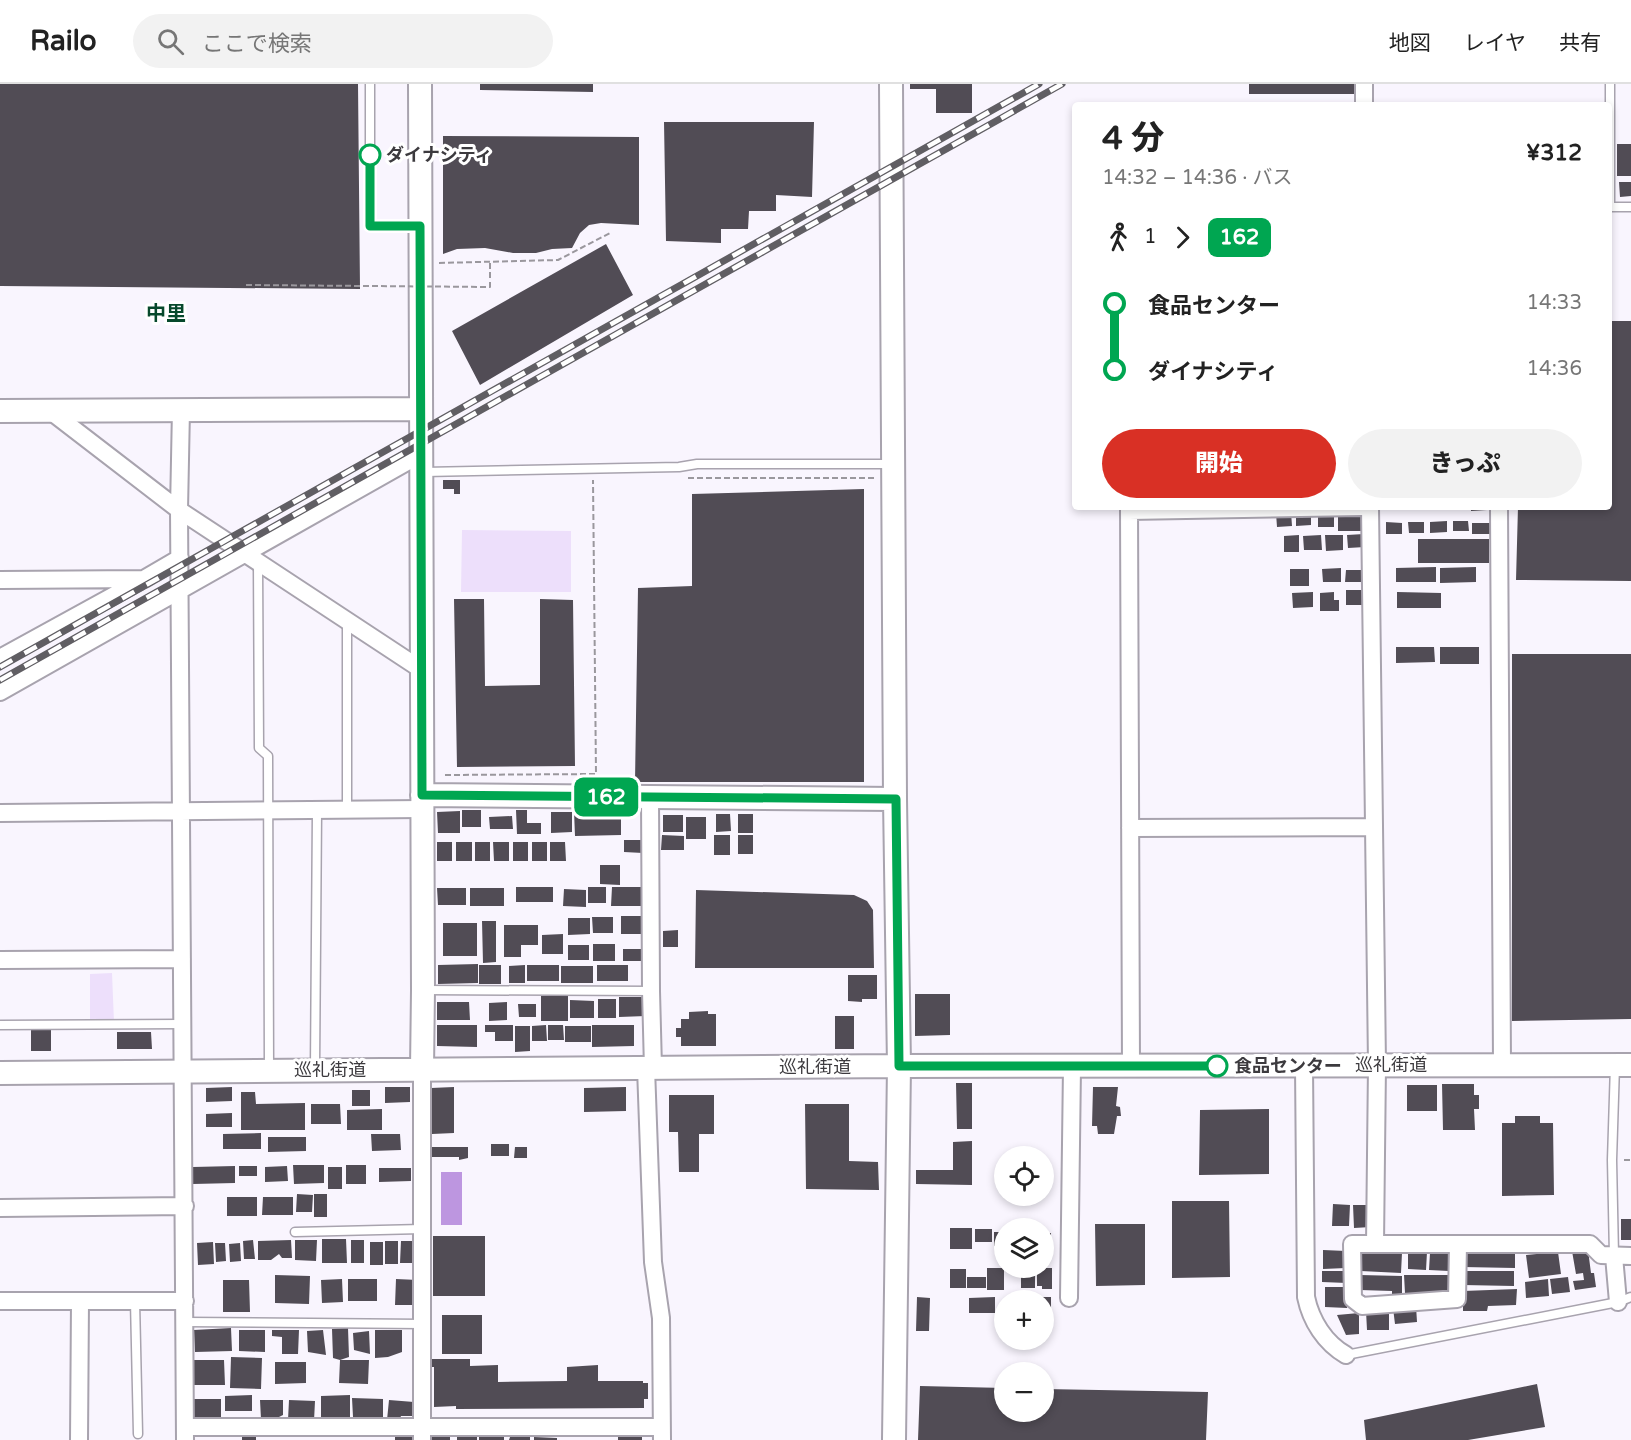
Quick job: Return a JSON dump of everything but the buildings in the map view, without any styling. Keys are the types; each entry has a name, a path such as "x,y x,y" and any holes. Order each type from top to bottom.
{"street":[{"path":"420,84 422,1434"},
{"path":"891,84 899,1066 894,1440"},
{"path":"1364,84 1364,102"},
{"path":"181,409 179,510 185,1433 662,1433 661,1318 653,1262 650,797"},
{"path":"0,411 421,409"},
{"path":"49,410 179,510 422,670"},
{"path":"0,692 180,590 251,558 421,463"},
{"path":"1129,510 1131,1067"},
{"path":"1370,510 1377,1065 1375,1244"},
{"path":"1499,510 1503,1065"},
{"path":"0,657 180,558"},
{"path":"0,580 144,579"},
{"path":"0,813 317,811 422,802 650,797 896,799"},
{"path":"1130,828 1374,827"},
{"path":"0,960 182,959"},
{"name":"巡礼街道","path":"0,1073 899,1066 1623,1065"},
{"path":"1304,1066 1306,1297 1310,1315 1321,1331 1333,1348 1346,1355"},
{"path":"1068,1298 1072,1067"},
{"path":"0,1208 185,1206"},
{"path":"1458,1244 1457,1299 1362,1306 1353,1299 1352,1244 1375,1244 1458,1244 1590,1244 1601,1255 1631,1256"},
{"path":"1614,1256 1625,1300"},
{"path":"0,1301 185,1301"},
{"path":"79,1440 80,1301"}],"lane":[{"path":"370,84 370,226 420,226"},
{"path":"1610,84 1610,102"},
{"path":"1612,207 1631,207"},
{"path":"421,463 680,467 697,464 894,464"},
{"path":"251,558 259,748 268,756 269,1070"},
{"path":"347,621 347,810"},
{"path":"315,1070 317,811"},
{"path":"423,990 651,991"},
{"path":"0,1025 182,1024"},
{"path":"1614,1256 1612,1160 1623,1065"},
{"path":"295,1232 422,1229"},
{"path":"1346,1355 1625,1300"},
{"path":"135,1301 138,1434"},
{"path":"185,1322 423,1324"}],"path":[{"path":"433,263 558,260 610,233"},
{"path":"246,285 490,287 490,263"},
{"path":"445,775 596,774 593,477"}],"shaded area":[{"path":"462,530 571,531 571,592 461,592"},
{"path":"112,973 114,1022 90,1022 90,974"},
{"path":"441,1172 462,1172 462,1225 441,1225"}],"railway":[{"path":"0,667 1039,84"},
{"path":"0,680 1062,84"}],"bus line":[{"name":"162","path":"370,155 370,226 420,226 422,795 896,799 899,1066 1217,1066"}],"place":[{"name":"ダイナシティ","path":"370,155"},
{"name":"食品センター","path":"1217,1066"}],"district":[{"name":"中里","path":"166,314"}]}
